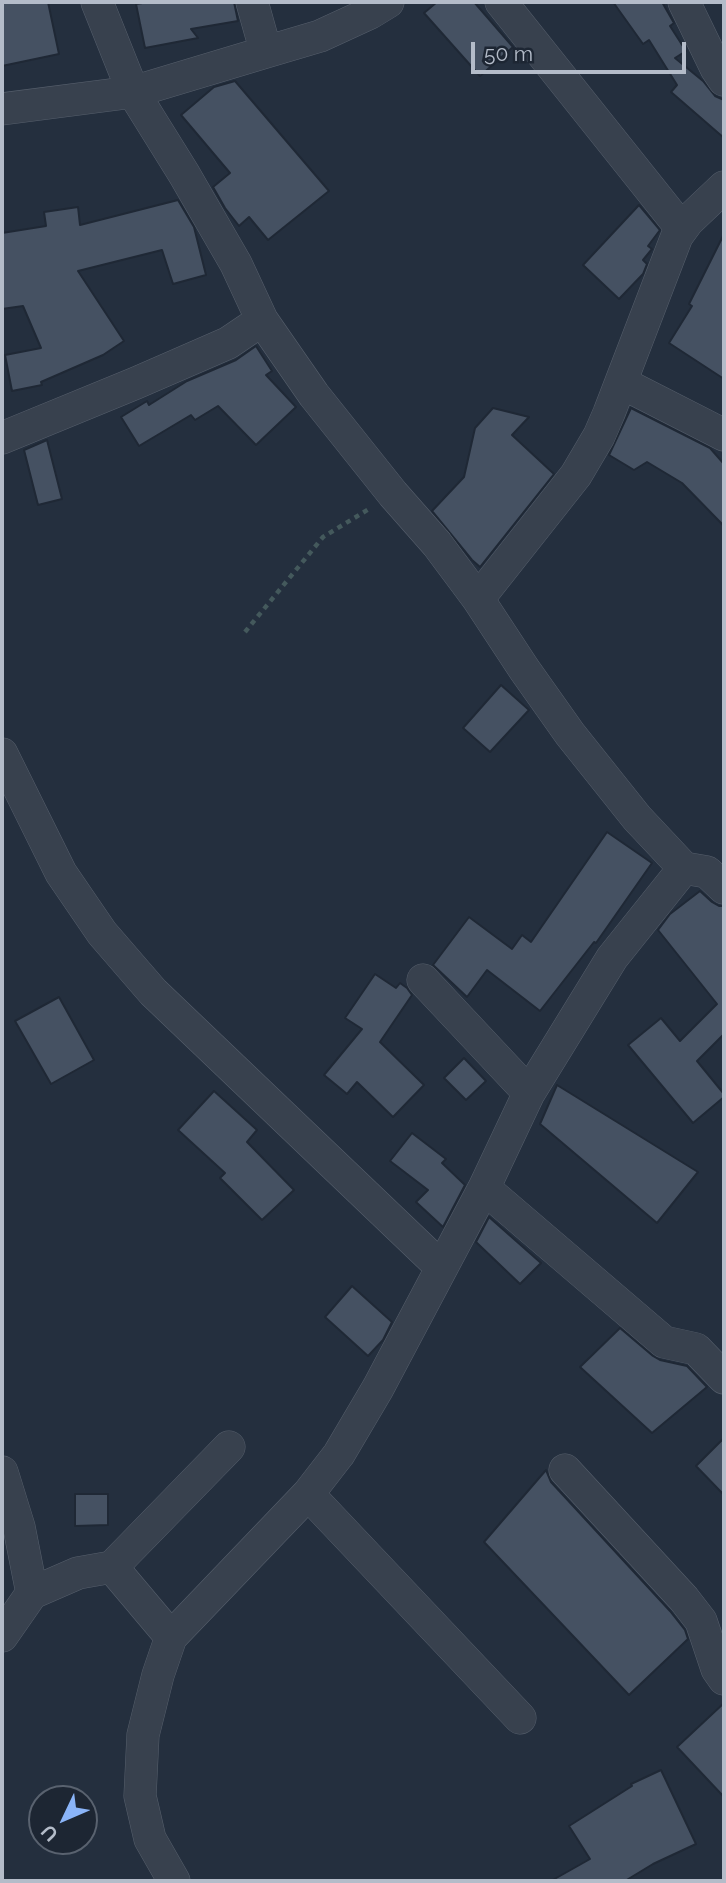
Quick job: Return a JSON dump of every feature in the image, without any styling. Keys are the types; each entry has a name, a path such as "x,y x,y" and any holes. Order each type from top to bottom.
{"street":[{"path":"97,2 133,92 230,254 262,320 314,395 393,494 437,544 570,734 637,818 684,868 707,872 724,888"},
{"path":"252,2 266,52"},
{"path":"2,109 133,92 320,36 388,2"},
{"path":"501,2 682,229"},
{"path":"684,2 724,80"},
{"path":"478,599 576,475 599,436 622,383 677,236 724,187"},
{"path":"2,438 228,343 262,320"},
{"path":"622,383 724,435"},
{"path":"2,754 61,873 119,953 162,1001 442,1267"},
{"path":"174,1881 150,1839 140,1796 143,1735 171,1637 308,1493 340,1454 484,1188 530,1093 612,958 684,868"},
{"path":"423,980 530,1093"},
{"path":"484,1188 663,1342 696,1349 724,1378"},
{"path":"2,1636 32,1593 78,1573 112,1567 229,1447"},
{"path":"565,1470 690,1607 701,1622 717,1669 724,1679"},
{"path":"2,1472 19,1527 32,1593"},
{"path":"308,1493 520,1718"},
{"path":"112,1567 171,1637"}],"path":[{"path":"245,632 323,537 393,494"}],"building":[{"path":"2,2 48,2 59,54 2,66"},
{"path":"234,2 238,21 191,29 198,38 145,48 136,4"},
{"path":"437,2 474,2 513,47 480,76 424,13"},
{"path":"613,2 662,2 674,23 670,26 686,51 675,58 703,81 715,96 724,100 724,138 671,92 677,85 649,40 643,44"},
{"path":"235,81 329,191 268,240 249,217 239,226 225,208 213,187 230,173 181,115 214,87"},
{"path":"178,200 194,227 206,275 173,284 162,250 78,271 124,341 103,355 41,382 42,385 12,391 5,355 41,348 23,306 2,309 2,233 46,226 44,212 78,207 80,225"},
{"path":"639,205 660,230 648,246 652,249 643,260 647,264 643,274 619,299 583,265"},
{"path":"724,234 724,379 669,343 692,306 689,304"},
{"path":"256,346 272,371 266,375 296,407 256,445 218,406 195,420 191,415 139,446 121,417 147,401 149,405 187,381 236,360"},
{"path":"493,408 529,417 512,435 554,474 480,567 432,511 464,477 475,428"},
{"path":"631,408 710,448 724,464 724,526 682,483 647,462 634,470 609,455"},
{"path":"47,440 62,499 38,505 24,450"},
{"path":"501,685 529,710 490,752 463,728"},
{"path":"607,832 652,863 596,943 594,942 540,1011 487,970 467,997 433,965 469,917 512,949 522,935 531,942"},
{"path":"700,891 712,902 724,906 724,1034 697,1061 724,1097 693,1123 628,1045 661,1018 680,1041 717,1004 658,930 670,914"},
{"path":"375,974 396,988 400,983 412,995 380,1042 424,1085 393,1117 357,1082 347,1094 324,1075 362,1029 345,1018"},
{"path":"59,997 94,1060 51,1084 15,1021"},
{"path":"464,1058 486,1081 466,1100 444,1078"},
{"path":"557,1085 698,1172 657,1223 540,1124"},
{"path":"214,1091 257,1130 247,1142 294,1190 262,1220 220,1178 225,1173 178,1130"},
{"path":"412,1133 446,1159 442,1163 465,1185 443,1227 416,1202 428,1190 390,1161"},
{"path":"489,1217 541,1263 520,1284 476,1242"},
{"path":"352,1286 392,1322 383,1340 368,1356 325,1317"},
{"path":"620,1328 660,1360 687,1366 707,1387 652,1433 580,1367"},
{"path":"724,1438 724,1495 696,1466"},
{"path":"546,1470 551,1482 685,1630 688,1639 629,1695 484,1542"},
{"path":"75,1494 108,1494 108,1525 75,1526"},
{"path":"724,1703 724,1797 677,1747"},
{"path":"661,1770 696,1844 653,1864 625,1881 551,1881 590,1859 569,1826 632,1786 631,1784"}]}
